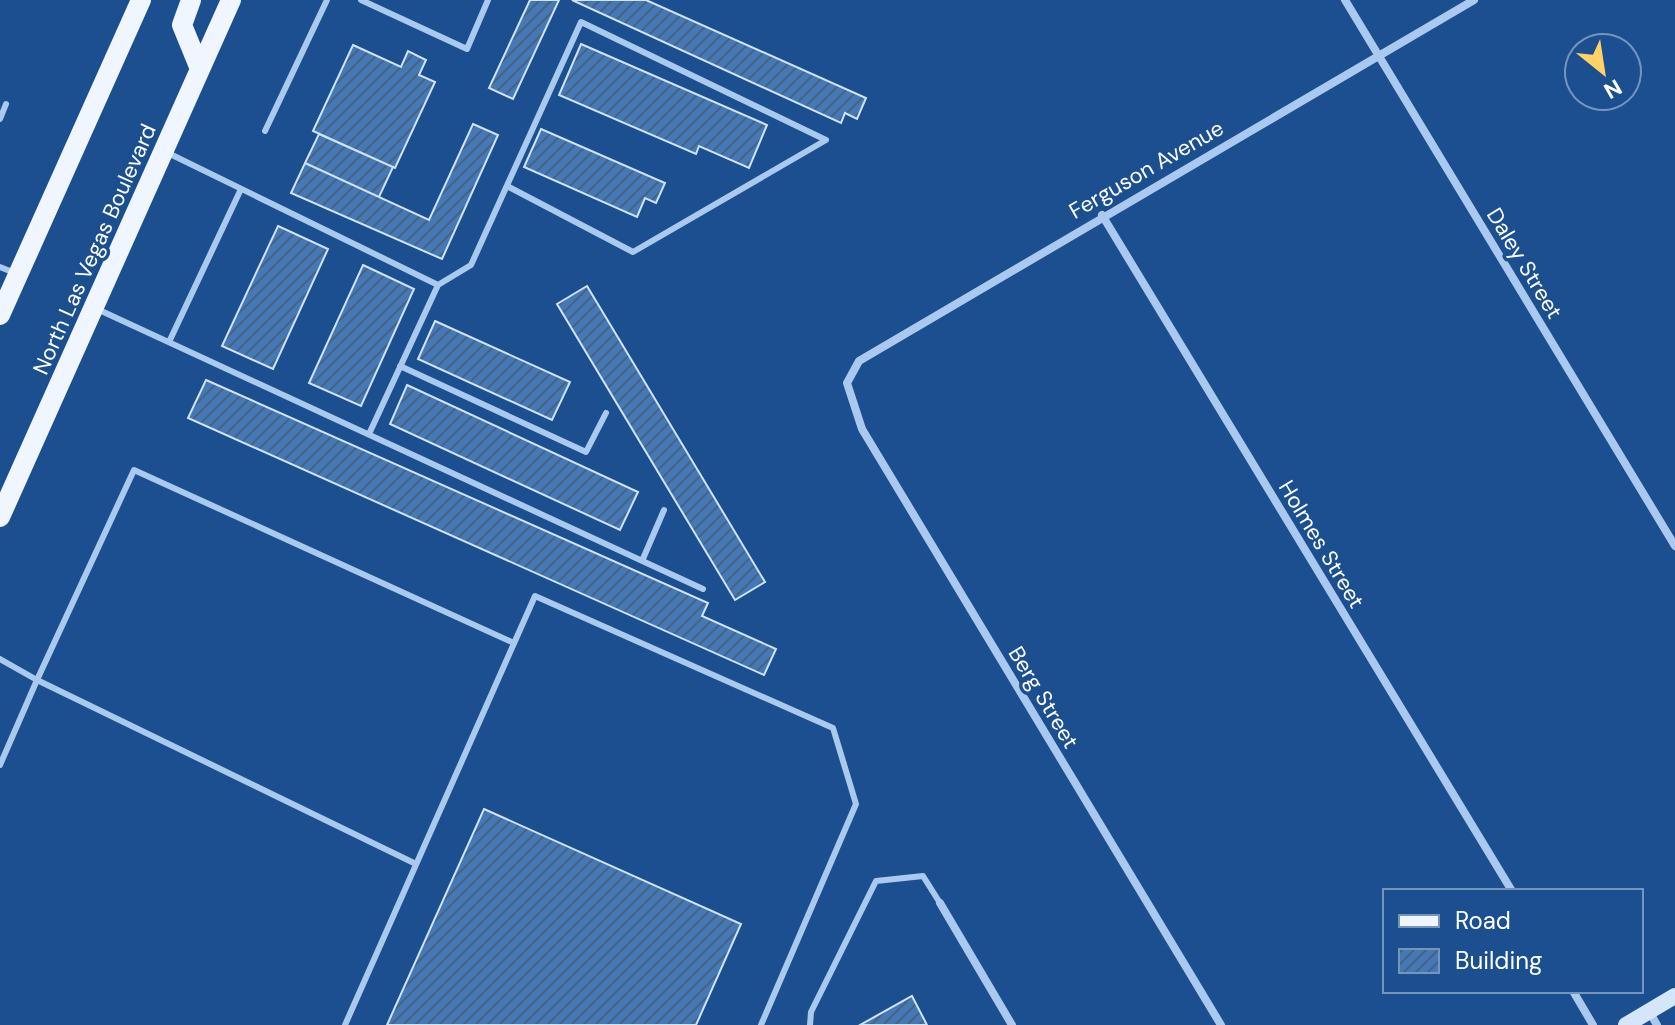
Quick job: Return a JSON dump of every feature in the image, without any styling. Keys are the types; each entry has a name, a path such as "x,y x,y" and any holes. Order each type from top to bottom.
{"main road":[{"path":"0,315 9,270 141,0"},
{"path":"191,0 182,25 200,69"},
{"name":"North Las Vegas Boulevard","path":"0,517 231,0"}],"street":[{"name":"Daley Street","path":"1345,0 1675,546"},
{"name":"Ferguson Avenue","path":"847,383 859,361 1102,215 1474,0"},
{"name":"Holmes Street","path":"1102,215 1511,889"},
{"name":"Berg Street","path":"847,383 862,429 1221,1025"},
{"path":"940,903 1012,1025"},
{"path":"1574,993 1593,1025"},
{"path":"1626,1025 1653,1018 1675,996"}],"lane":[{"path":"265,131 327,0"},
{"path":"361,0 467,49 488,0"},
{"path":"369,434 438,285 471,265 581,22 826,140 633,252 507,186"},
{"path":"0,119 6,104"},
{"path":"164,151 438,285"},
{"path":"169,342 241,189"},
{"path":"94,307 703,589"},
{"path":"400,366 586,452 606,413"},
{"path":"0,765 134,470 514,643"},
{"path":"642,561 664,510"},
{"path":"345,1025 535,596 833,728 856,804 761,1025"},
{"path":"0,659 37,680 416,864"},
{"path":"810,1025 811,1012 876,881 923,876 940,903"}],"building":[{"path":"530,0 559,0 513,99 489,88"},
{"path":"572,0 646,0 866,98 857,119 845,113 841,123"},
{"path":"581,44 767,125 749,168 699,146 696,154 559,95"},
{"path":"353,45 401,67 408,51 426,60 419,75 435,82 395,168 313,131"},
{"path":"473,124 498,135 442,259 291,193 305,163 429,220"},
{"path":"541,129 665,183 656,203 645,198 637,217 524,167"},
{"path":"319,134 393,167 379,197 305,163"},
{"path":"278,226 328,249 273,369 222,346"},
{"path":"363,265 414,289 361,406 309,383"},
{"path":"587,286 765,582 735,600 557,304"},
{"path":"435,321 570,382 552,420 418,359"},
{"path":"206,380 708,603 702,616 776,649 764,675 188,418"},
{"path":"407,385 638,492 620,530 390,424"},
{"path":"484,809 741,924 696,1025 387,1025"},
{"path":"912,996 927,1025 860,1025"}]}
